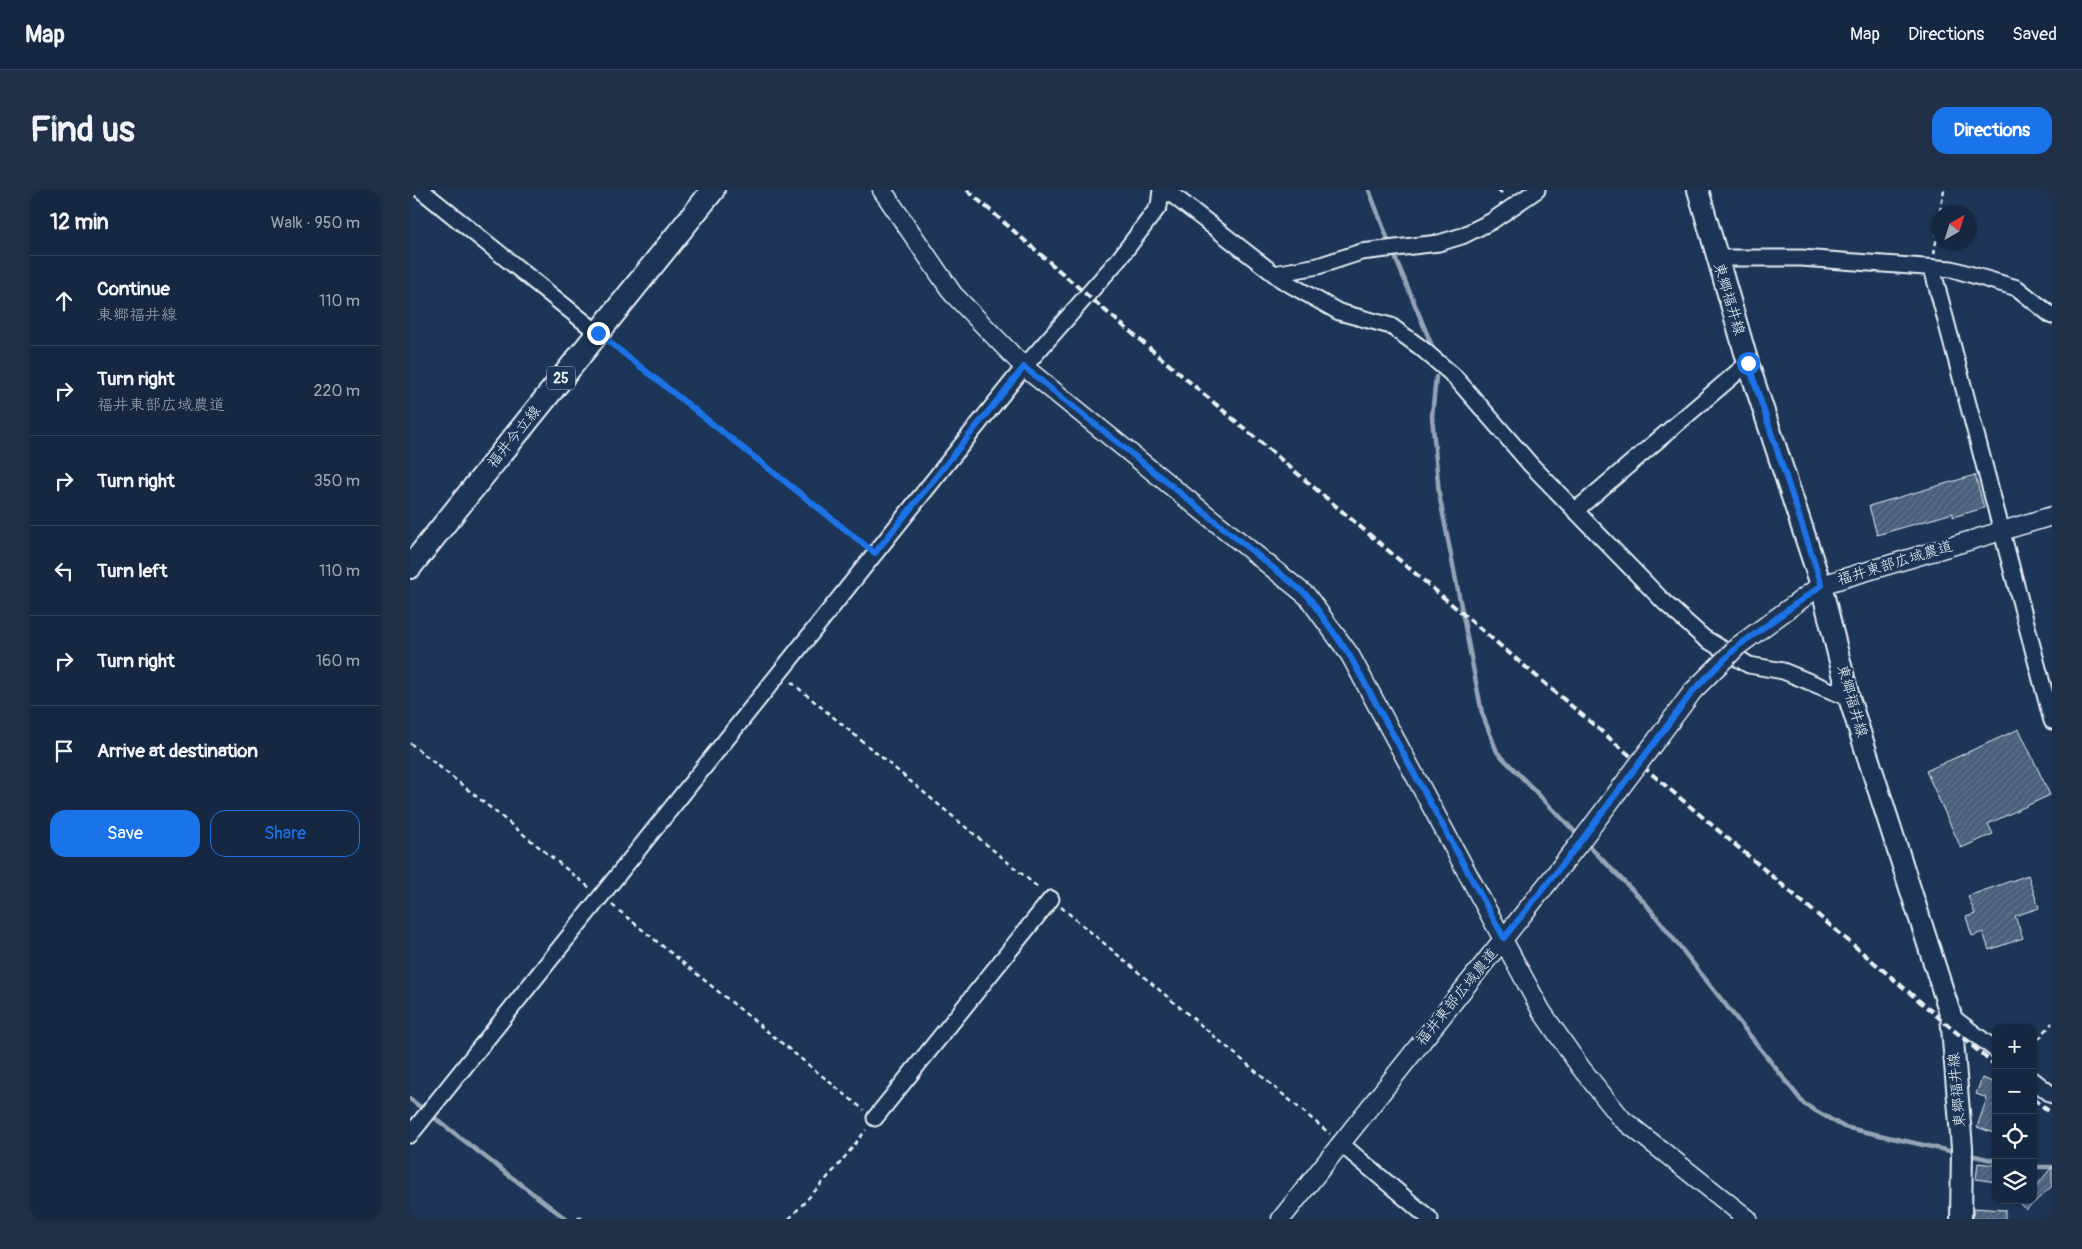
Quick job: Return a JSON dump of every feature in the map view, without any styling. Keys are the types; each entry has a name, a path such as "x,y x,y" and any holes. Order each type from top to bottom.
{"main road":[{"name":"福井今立線","path":"410,567 713,190"},
{"name":"東郷福井線","path":"1698,190 1748,363 1822,585 1849,698 1951,1016 1962,1148 1961,1219"}],"street":[{"path":"420,190 598,333"},
{"path":"882,190 954,294 1024,367 1308,596 1350,656 1504,938 1542,1012 1581,1068 1622,1119 1748,1219"},
{"path":"410,1135 1024,367 1119,259 1159,206 1161,190"},
{"path":"1166,190 1274,274 1339,312 1391,326 1420,347 1454,376 1531,465 1665,603 1704,638 1749,665 1783,671 1849,698"},
{"path":"1274,274 1318,266 1360,252 1439,243 1462,236 1492,221 1537,190"},
{"path":"1717,258 1801,258 1952,269 2016,288 2052,316"},
{"path":"1932,268 2052,721"},
{"path":"1575,511 1748,363"},
{"name":"福井東部広域農道","path":"1281,1219 1578,845 1693,691 1738,646 1822,585 2052,516"},
{"path":"875,1118 1051,899"},
{"path":"1951,1016 1992,1047"},
{"path":"2037,1083 2052,1095"},
{"path":"1340,1143 1430,1219"}],"path":[{"path":"1941,205 1944,190"},
{"path":"1932,268 1935,250"},
{"path":"598,333 875,553"},
{"path":"410,744 875,1118 837,1168 789,1219"},
{"path":"2037,1041 2052,1023"},
{"path":"578,1219 580,1217 583,1219"}],"building":[{"path":"1975,475 1984,508 1953,517 1953,513 1877,535 1869,506"},
{"path":"2019,729 2050,795 1988,824 1993,834 1961,848 1926,771"},
{"path":"2028,875 2039,908 2015,916 2023,938 1989,950 1983,932 1972,936 1966,917 1975,914 1968,896"},
{"path":"1982,1078 1992,1082 1992,1133 1977,1127 1987,1098 1976,1094"},
{"path":"1978,1163 1992,1165 1992,1181 1976,1179"},
{"path":"2052,1167 2052,1186 2037,1200 2037,1185"},
{"path":"2022,1204 2032,1204 2026,1210"},
{"path":"1973,1208 2005,1210 2005,1219 1973,1219"}],"waterway":[{"path":"1369,190 1390,245"},
{"path":"1393,252 1435,353"},
{"path":"1436,377 1432,416 1439,494 1482,713 1497,752 1579,836"},
{"path":"1585,842 1646,904 1804,1104 1844,1127 1954,1152"},
{"path":"410,1099 566,1219"},
{"path":"1970,1155 1992,1160"},
{"path":"2037,1167 2052,1167"}],"railway":[{"path":"967,190 1087,295 1992,1063"},
{"path":"2037,1101 2052,1114"}],"route":[{"path":"598,333 875,553 1024,367 1308,596 1350,656 1504,938 1578,845 1693,691 1738,646 1822,585 1748,363"}]}
